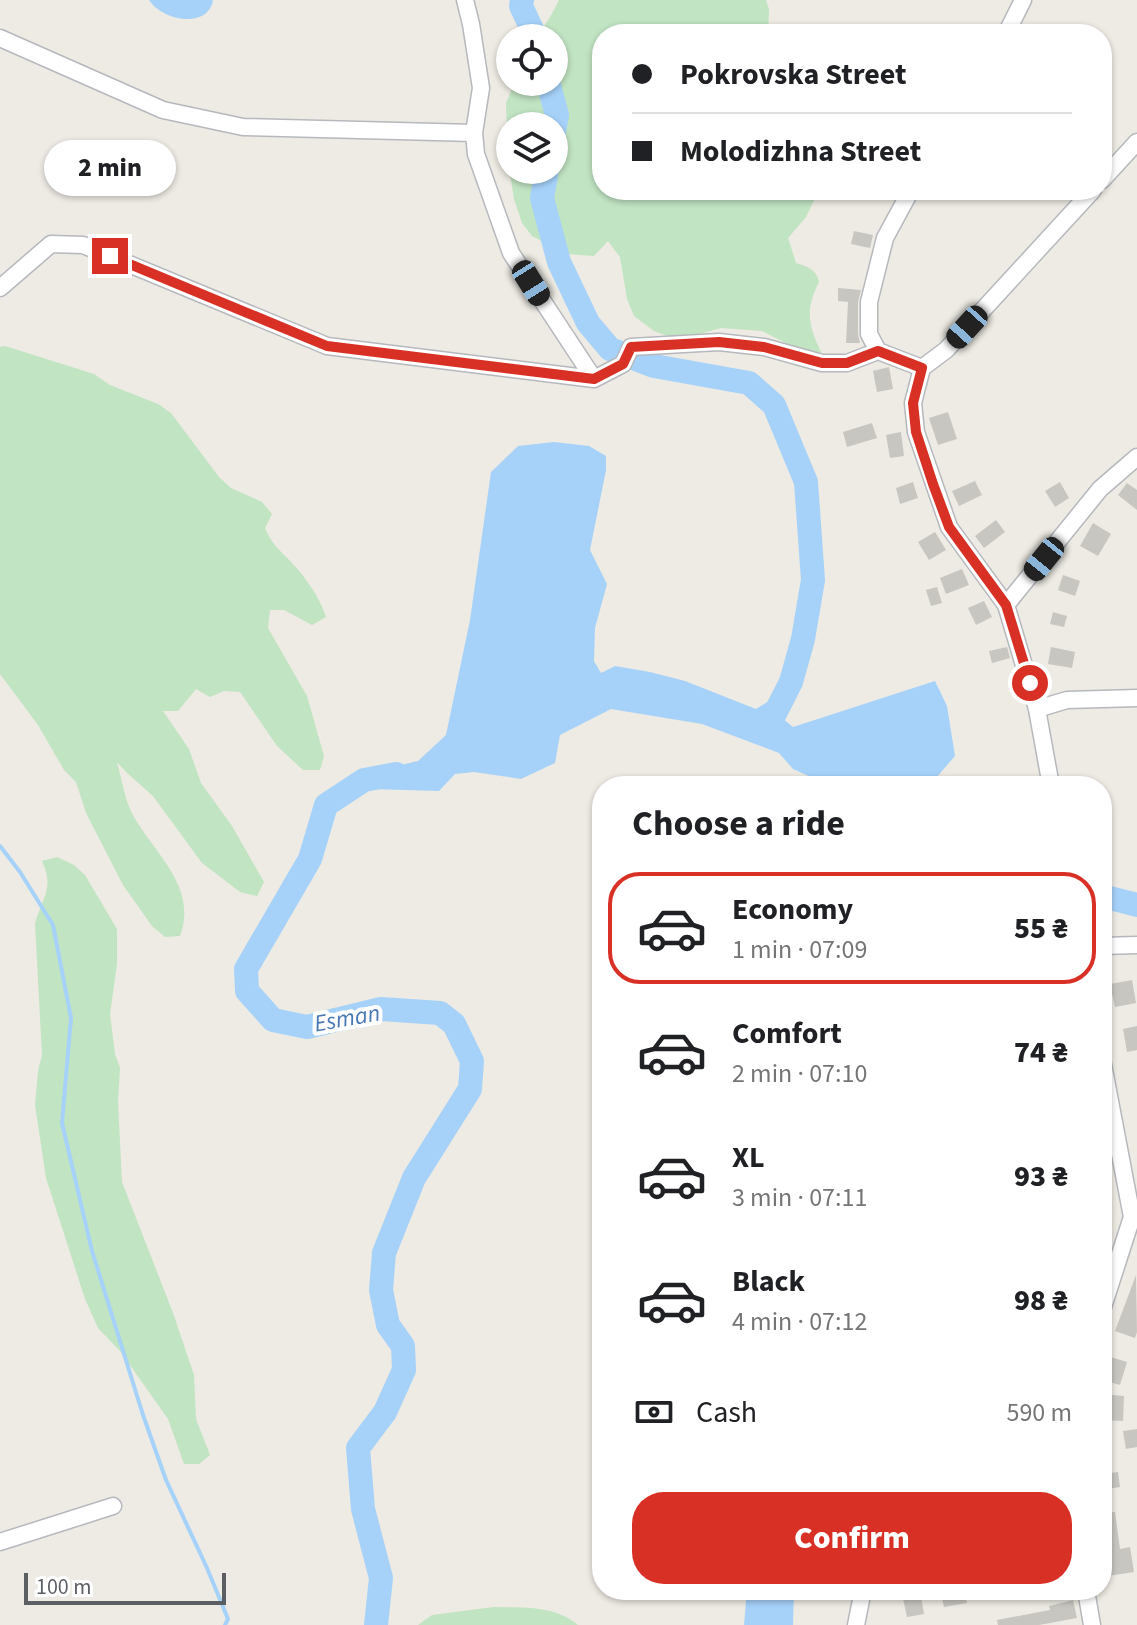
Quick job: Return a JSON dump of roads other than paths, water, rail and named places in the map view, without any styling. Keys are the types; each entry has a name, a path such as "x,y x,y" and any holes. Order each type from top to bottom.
{"street":[{"path":"465,0 481,88 474,133 476,154 511,253 594,379"},
{"path":"1011,24 1023,0"},
{"path":"0,38 163,110 243,127 474,133"},
{"path":"1112,169 1137,142"},
{"path":"906,200 885,238 869,302 869,334 878,351 922,368"},
{"path":"1049,776 1037,709 1006,605 949,527 916,432 913,403 922,368 946,350 1084,200"},
{"path":"0,288 51,244 83,245 327,346 594,379 623,364 631,347 719,342 764,347 822,363 847,363 878,351"},
{"path":"1006,605 1100,489 1137,457"},
{"path":"1037,709 1067,700 1137,698"},
{"path":"1112,946 1137,945"},
{"path":"1112,1108 1134,1217 1112,1281"},
{"path":"0,1542 113,1506"},
{"path":"856,1625 861,1600"},
{"path":"1088,1600 1092,1625"}],"water":[{"path":"149,0 213,1 202,16 183,19 164,13"},
{"path":"554,442 589,446 606,456 590,550 607,584 595,628 594,661 601,673 615,666 650,672 685,681 756,709 774,698 776,713 793,727 935,681 947,706 955,756 938,776 809,776 793,769 779,753 702,724 611,709 560,735 555,763 521,779 474,772 455,774 439,791 370,789 364,780 384,769 418,761 446,735 470,620 491,472 518,446"},
{"path":"746,1600 794,1600 793,1625 744,1625"}],"waterway":[{"path":"522,0 521,6 529,24"},
{"path":"552,96 556,112"},
{"path":"544,184 542,198 559,262 588,323 610,349 654,366 749,383 774,405 806,482 813,580 803,639 791,682 765,733"},
{"name":"Esman","path":"376,1625 381,1578 363,1509 358,1448 385,1412 404,1370 403,1346 388,1325 381,1290 384,1253 414,1178 470,1089 472,1061 454,1024 440,1013 381,1009 307,1027 273,1020 247,991 246,969 310,859 326,805 364,780 396,774"},
{"path":"0,846 53,925 71,1018 62,1123 92,1251 166,1480 228,1619 225,1625"},
{"name":"Esman","path":"1112,899 1137,905"}]}
